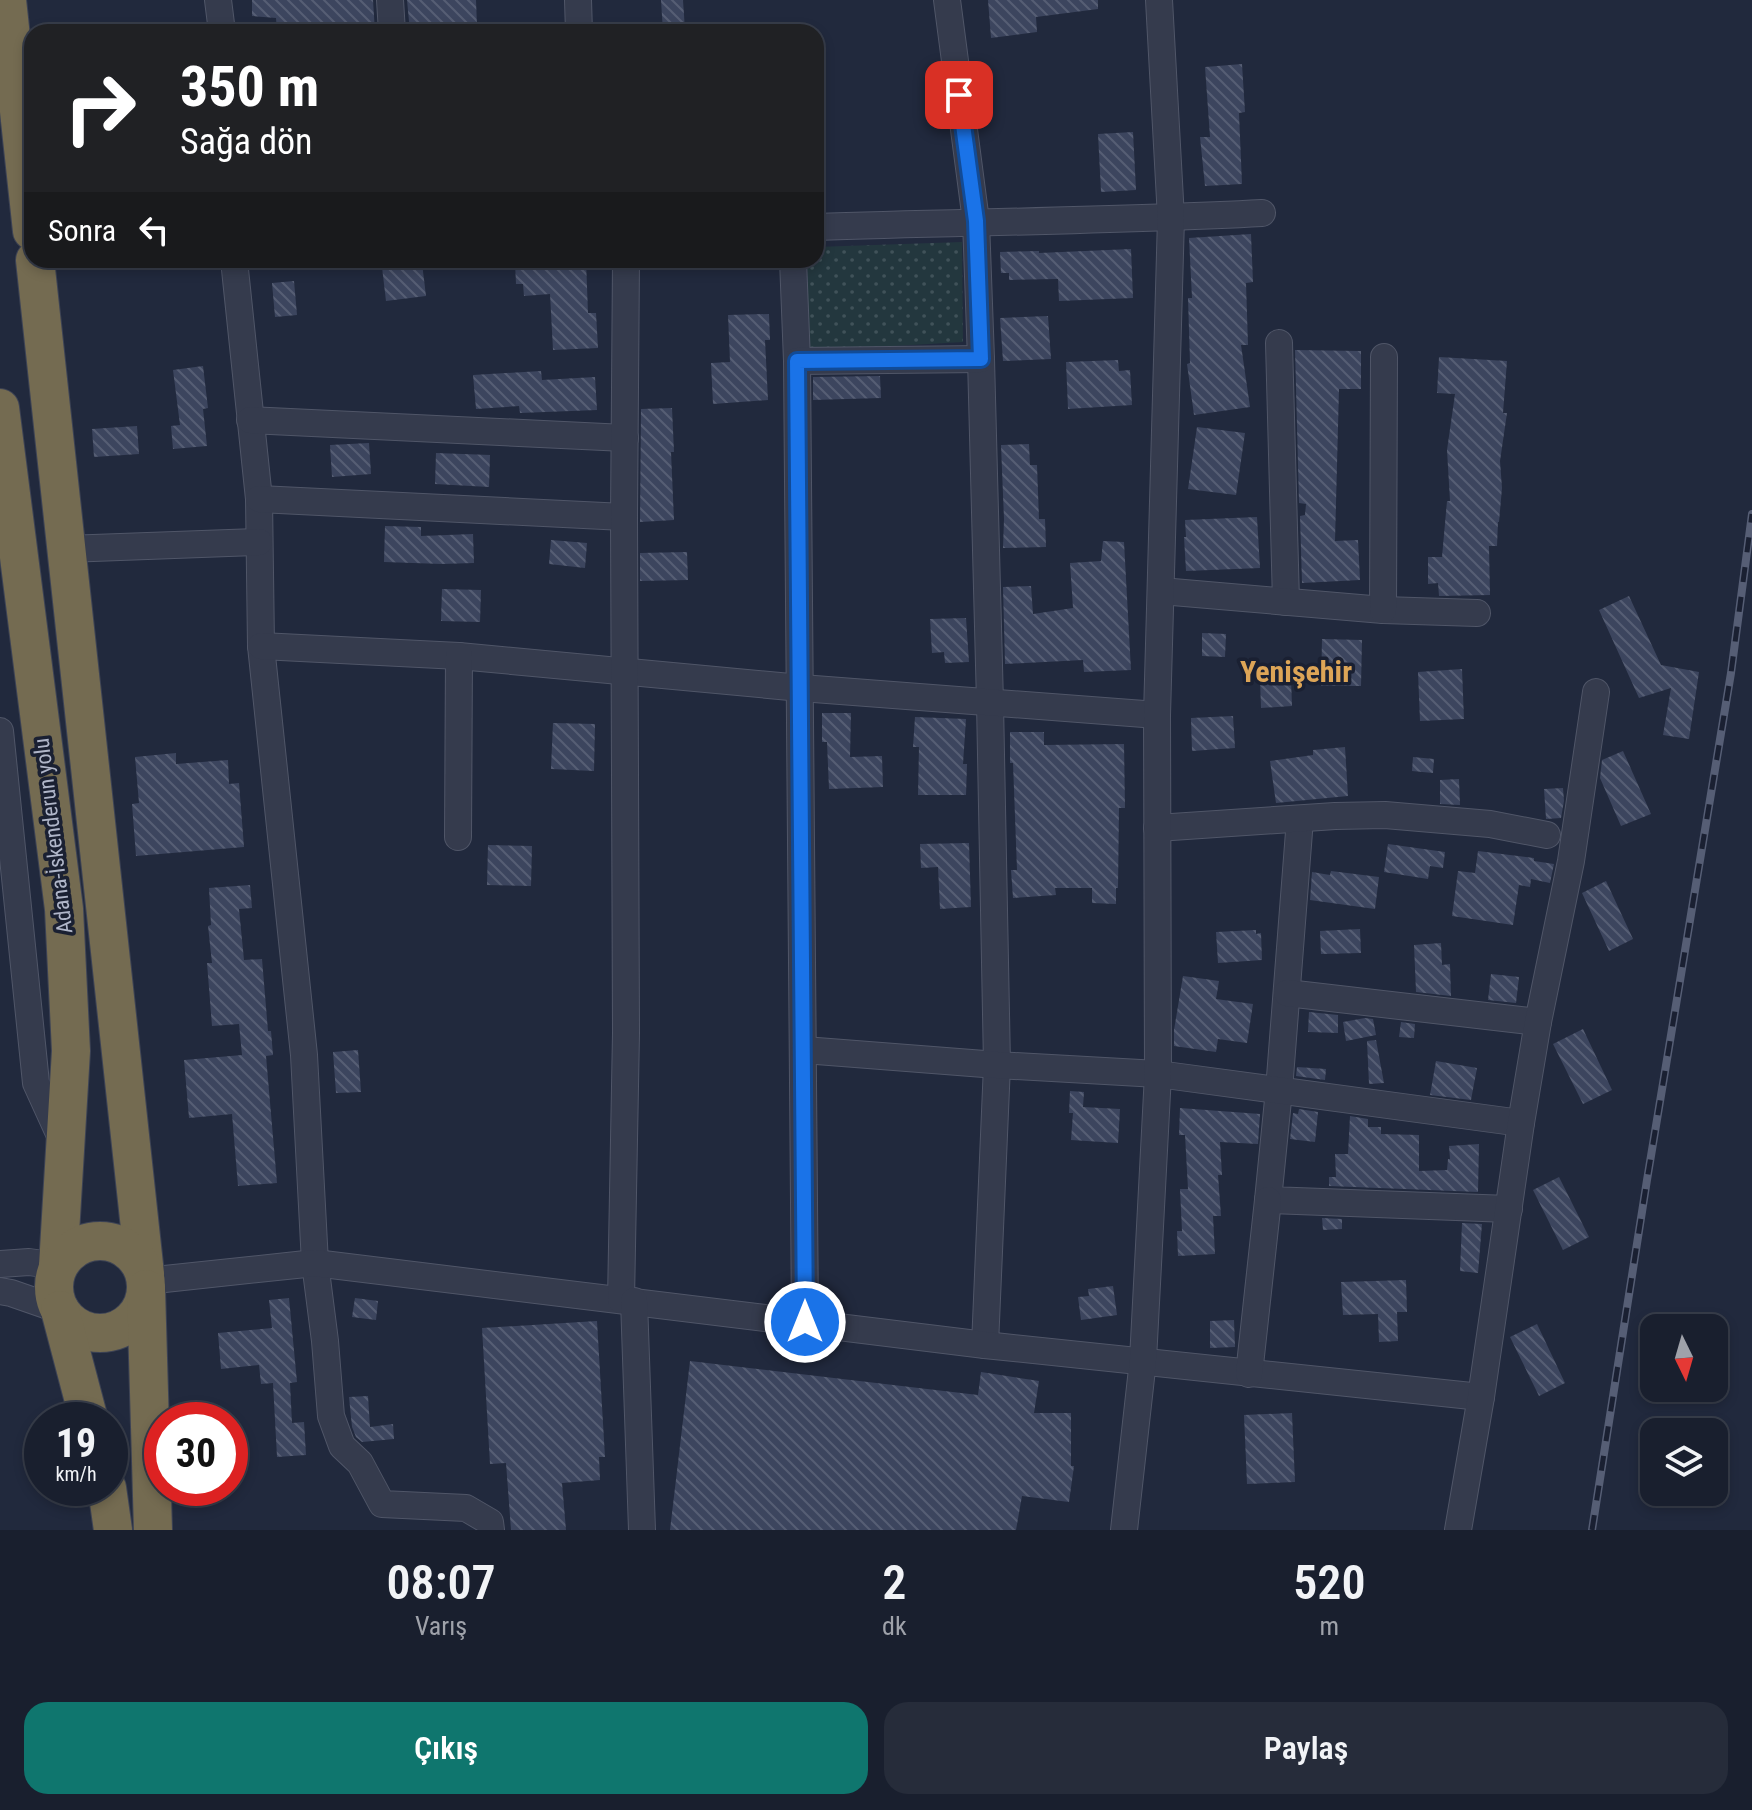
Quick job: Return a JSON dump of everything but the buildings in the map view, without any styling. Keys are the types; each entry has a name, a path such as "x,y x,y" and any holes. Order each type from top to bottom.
{"highway":[{"path":"7,0 24,157"},
{"path":"36,268 146,1281 153,1530"},
{"name":"Adana-İskenderun yolu","path":"2,433 64,909 71,1051 58,1266"},
{"path":"60,1310 69,1321 96,1333 111,1332 124,1326 136,1316 143,1304 146,1281 138,1260 127,1249 112,1242 96,1240 81,1244 68,1253 58,1266 54,1296 84,1402"},
{"path":"110,1506 113,1530"}],"street":[{"path":"218,0 221,24"},
{"path":"390,0 392,24"},
{"path":"578,0 579,24"},
{"path":"947,0 976,221 981,359 997,1065 985,1345"},
{"path":"1124,1530 1143,1360 1158,1074 1157,715 1171,218 1159,0"},
{"path":"824,227 1262,213"},
{"path":"235,268 259,499 261,646 304,1055 315,1263 331,1416 342,1446 360,1463 382,1504 466,1508 490,1522 491,1530"},
{"path":"626,268 624,671 628,1300 642,1530"},
{"path":"793,268 801,688 805,1322"},
{"path":"1279,343 1286,602"},
{"path":"1383,610 1384,357"},
{"path":"797,361 981,359"},
{"path":"250,420 625,438"},
{"path":"259,499 624,517"},
{"path":"66,549 259,542"},
{"path":"1161,591 1383,610 1477,613"},
{"path":"261,646 459,656 801,688 1157,715"},
{"path":"458,837 459,656"},
{"path":"1458,1530 1521,1123 1571,861 1596,692"},
{"path":"0,731 36,1083 65,1146"},
{"path":"1157,828 1385,815 1490,824 1547,835"},
{"path":"1249,1374 1279,1090 1300,819"},
{"path":"1287,993 1538,1022"},
{"path":"804,1050 1158,1074 1521,1123"},
{"path":"1268,1200 1509,1209"},
{"path":"0,1264 29,1262 58,1266"},
{"path":"146,1281 315,1263 985,1345 1481,1397"},
{"path":"0,1291 60,1310"}],"shaded area":[{"path":"962,242 963,342 809,351 807,268 824,268 824,247"}],"railway":[{"path":"1592,1530 1731,673 1752,514"}],"district":[{"name":"Yenişehir","path":"1296,671"}],"route":[{"path":"805,1322 797,361 981,359 976,221 959,95"}]}
